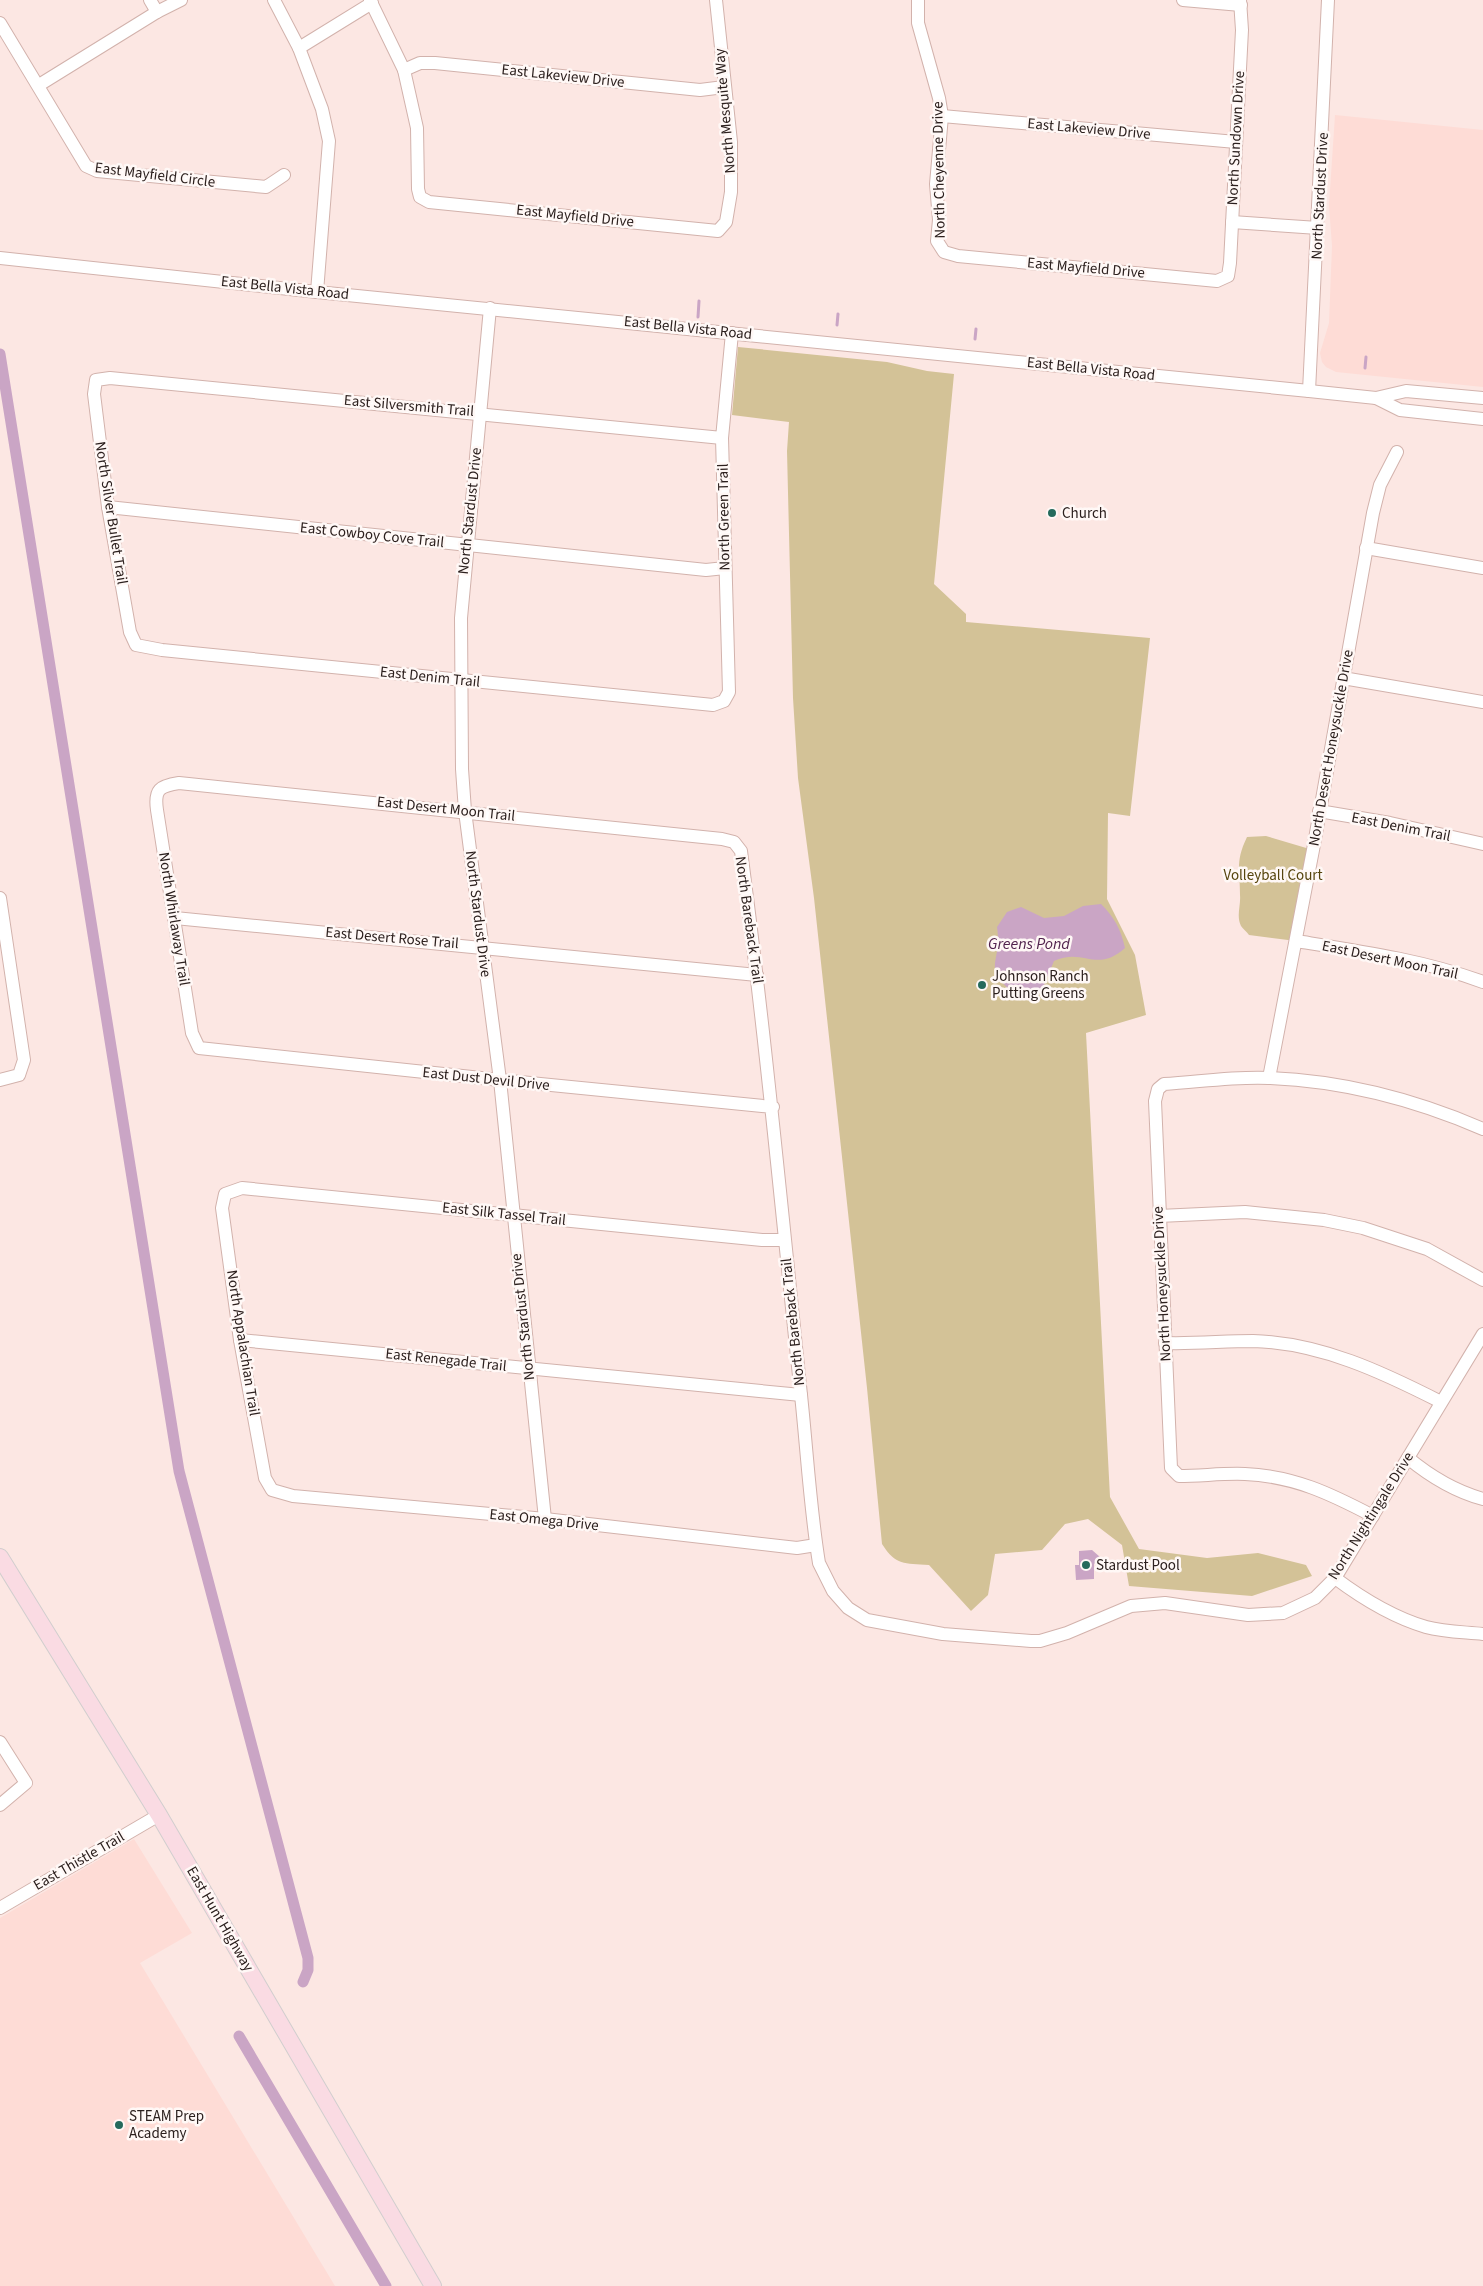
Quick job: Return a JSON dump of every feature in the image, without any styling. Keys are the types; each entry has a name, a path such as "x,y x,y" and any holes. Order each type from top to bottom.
{"main road":[{"name":"East Hunt Highway","path":"0,1557 159,1815 433,2286"}],"street":[{"path":"150,0 157,12"},
{"path":"39,85 157,12 181,0"},
{"path":"274,0 299,48 322,109 329,141 317,292"},
{"name":"North Mesquite Way","path":"716,0 731,142 731,192 726,222"},
{"name":"North Cheyenne Drive","path":"918,0 918,23 939,98 942,116 936,184 939,220 937,241 944,252"},
{"path":"1183,0 1240,3"},
{"name":"North Stardust Drive","path":"1309,391 1328,0"},
{"path":"299,48 371,2 404,70"},
{"name":"North Sundown Drive","path":"1228,276 1242,30 1240,3"},
{"name":"East Mayfield Circle","path":"0,23 86,166 97,171 266,187 284,176"},
{"name":"East Lakeview Drive","path":"404,70 420,63 435,63 700,90 724,87"},
{"name":"East Mayfield Drive","path":"404,70 417,128 418,189 420,198 429,202 718,231 726,222"},
{"name":"East Lakeview Drive","path":"942,116 1236,142"},
{"path":"1232,222 1318,228"},
{"name":"East Mayfield Drive","path":"944,252 958,256 1217,281 1228,276"},
{"name":"East Bella Vista Road","path":"0,258 317,292 732,332 1376,398 1406,391 1483,398"},
{"name":"North Stardust Drive","path":"490,308 460,618 462,769 465,811 500,1080 528,1369 545,1519"},
{"name":"North Green Trail","path":"724,701 728,692 722,438 732,332"},
{"name":"East Silversmith Trail","path":"96,380 110,378 722,438"},
{"name":"North Silver Bullet Trail","path":"96,380 94,394 108,507 130,632 136,645"},
{"name":"East Bella Vista Road","path":"1376,398 1400,410 1483,419"},
{"name":"North Desert Honeysuckle Drive","path":"1269,1078 1296,941 1366,548 1380,486 1397,452"},
{"name":"East Cowboy Cove Trail","path":"108,507 706,570 725,568"},
{"path":"1366,548 1483,568"},
{"name":"East Denim Trail","path":"136,645 162,650 712,705 724,701"},
{"path":"1343,678 1483,702"},
{"name":"East Desert Moon Trail","path":"159,790 165,785 179,783 465,811 722,839 734,842"},
{"name":"North Whirlaway Trail","path":"159,790 155,799 192,1033 199,1048"},
{"name":"East Denim Trail","path":"1319,811 1390,823 1483,844"},
{"name":"North Bareback Trail","path":"734,842 741,851 773,1107 784,1240 819,1563 833,1590 848,1608 867,1620 943,1634 1032,1641"},
{"path":"0,898 4,947 24,1060 19,1075 0,1080"},
{"name":"East Desert Rose Trail","path":"175,918 482,946 757,975"},
{"name":"East Desert Moon Trail","path":"1296,941 1398,958 1434,966 1483,982"},
{"name":"East Dust Devil Drive","path":"199,1048 773,1107"},
{"path":"1269,1078 1326,1084 1387,1095 1443,1112 1483,1129"},
{"name":"North Honeysuckle Drive","path":"1269,1078 1164,1084 1158,1089 1155,1101 1171,1468 1179,1476 1244,1474 1279,1478 1326,1492 1373,1516"},
{"name":"East Silk Tassel Trail","path":"225,1194 242,1188 762,1240 784,1240"},
{"name":"North Appalachian Trail","path":"225,1194 222,1208 240,1340 265,1478 272,1490"},
{"path":"1159,1216 1244,1212 1324,1220 1398,1238 1427,1249 1483,1280"},
{"name":"North Nightingale Drive","path":"1032,1641 1040,1641 1067,1633 1131,1606 1165,1603 1248,1615 1283,1613 1316,1598 1335,1578 1483,1334"},
{"name":"East Renegade Trail","path":"240,1340 801,1395"},
{"path":"1165,1343 1254,1341 1292,1345 1361,1363 1441,1402"},
{"path":"1408,1458 1431,1477 1460,1492 1483,1498"},
{"name":"East Omega Drive","path":"272,1490 293,1496 545,1519 797,1548 816,1545"},
{"path":"1335,1578 1355,1593 1389,1613 1426,1627 1483,1634"},
{"path":"0,1742 26,1783 0,1804"},
{"name":"East Thistle Trail","path":"0,1908 159,1815"}],"shaded area":[{"path":"1335,115 1483,130 1483,387 1336,372 1326,367 1322,362 1320,353 1329,323 1332,246 1329,205"},
{"name":"STEAM Prep Academy","path":"134,1839 192,1933 140,1963 335,2286 0,2286 0,1918"}],"green space":[{"name":"Johnson Ranch Putting Greens","path":"738,347 887,362 927,371 954,374 934,584 966,614 966,622 1150,638 1130,816 1108,813 1107,899 1135,955 1146,1015 1086,1033 1110,1497 1139,1549 1207,1558 1258,1553 1306,1565 1312,1576 1252,1596 1129,1586 1122,1545 1088,1519 1065,1524 1042,1550 995,1554 988,1595 971,1611 929,1565 896,1560 882,1544 814,898 798,778 793,698 787,451 789,422 732,415"},
{"name":"Volleyball Court","path":"1266,836 1313,850 1296,941 1249,935 1241,926 1239,914 1239,866 1241,853 1247,837"}],"water":[{"name":"Greens Pond","path":"1101,904 1116,924 1125,948 1106,959 1064,957 1054,961 1044,985 1036,997 1022,999 1000,980 995,966 998,940 997,927 1007,912 1021,907 1044,918 1064,916 1083,906"},
{"name":"Stardust Pool","path":"1092,1550 1100,1557 1094,1564 1094,1579 1076,1580 1075,1565 1079,1565 1079,1551"}],"waterway":[{"path":"698,317 699,301"},
{"path":"837,325 838,314"},
{"path":"975,339 976,329"},
{"path":"0,354 179,1471 308,1958 308,1970 303,1982"},
{"path":"1365,368 1366,357"},
{"path":"239,2036 386,2286"}],"place":[{"name":"Church","path":"1052,513"},
{"name":"Johnson Ranch Putting Greens","path":"982,985"},
{"name":"Stardust Pool","path":"1086,1565"},
{"name":"STEAM Prep Academy","path":"119,2125"}]}
